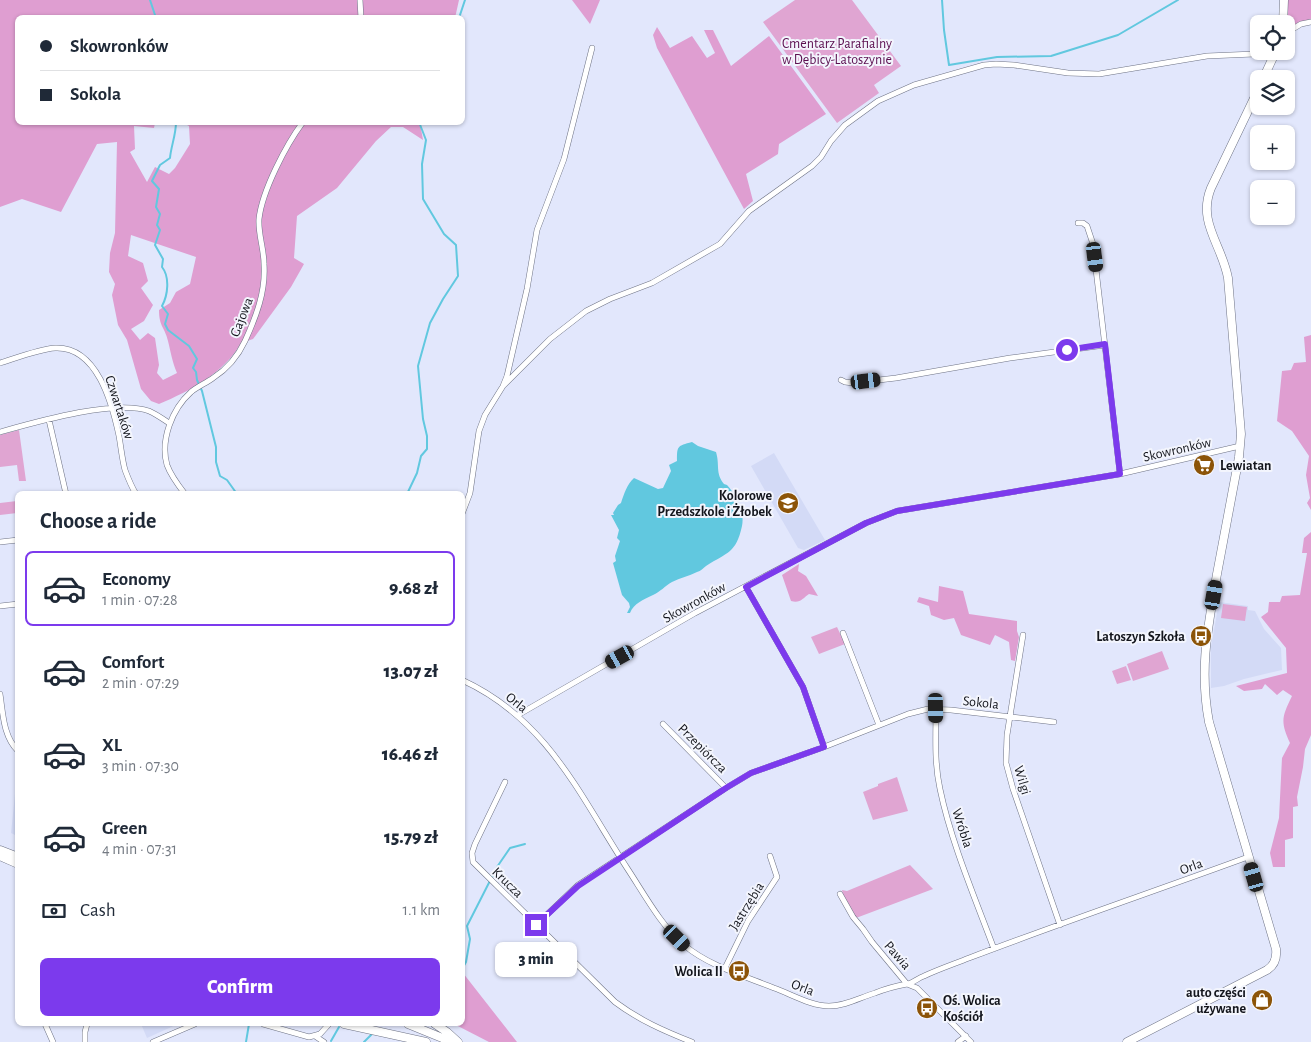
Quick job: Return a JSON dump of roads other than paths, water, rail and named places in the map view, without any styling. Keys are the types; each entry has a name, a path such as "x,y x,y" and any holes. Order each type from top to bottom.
{"street":[{"path":"360,0 360,15"},
{"path":"1283,15 1284,0"},
{"path":"1295,28 1311,22"},
{"path":"503,386 526,289 537,230 564,159 592,48"},
{"path":"465,506 470,493 477,436 485,415 503,386 550,339 586,311 610,299 652,283 720,244 749,211 812,166 846,125 878,101 914,85 984,65 1014,64 1068,73 1099,74 1207,56 1250,54"},
{"path":"1127,1042 1268,970 1274,965 1276,958 1276,949 1209,722 1204,668 1207,633 1240,446 1240,423 1228,278 1224,260 1207,220 1206,209 1211,188 1250,107"},
{"name":"Gajowa","path":"183,491 175,481 167,464 166,445 169,423 180,402 216,376 234,358 243,344 255,317 264,278 264,256 259,232 262,204 288,144 302,125"},
{"path":"1078,223 1083,222 1087,226 1093,244 1120,474"},
{"path":"842,380 853,383 896,378 1105,344"},
{"name":"Czwartaków","path":"0,362 54,348 77,352 95,369 111,407 124,468 135,491"},
{"path":"0,432 111,407 132,408 149,412 169,423"},
{"path":"48,420 65,491"},
{"name":"Skowronków","path":"518,715 695,613 866,523 897,511 1120,474 1240,446"},
{"path":"0,542 15,540"},
{"path":"746,587 803,687 824,747"},
{"path":"0,606 15,604"},
{"path":"843,633 879,726"},
{"name":"Wilgi","path":"1023,635 1006,749 1009,777 1060,925"},
{"name":"Orla","path":"465,682 496,699 518,715 553,751 588,802 620,856 670,930 684,945 701,957 725,968 805,1000 828,1006 848,1003 895,986 907,984 994,949 1248,857"},
{"path":"0,694 5,727 10,741 15,747"},
{"name":"Sokola","path":"536,925 578,886 620,856 751,773 908,714 936,708 1054,722"},
{"name":"Wróbla","path":"936,708 936,760 939,788 968,880 994,949"},
{"name":"Przepiórcza","path":"663,724 726,788"},
{"name":"Krucza","path":"505,782 472,853 473,862 493,884 615,1002 632,1015 649,1024 692,1042"},
{"path":"0,850 15,856"},
{"path":"0,856 15,863"},
{"name":"Jastrzębia","path":"725,968 748,921 777,877 770,856"},
{"name":"Pawia","path":"840,894 853,917 907,984 918,988 971,1042"},
{"path":"46,1026 53,1042"},
{"path":"85,1042 86,1026"},
{"path":"153,1042 190,1026"},
{"path":"270,1026 303,1036 315,1036 324,1042"},
{"path":"315,1036 327,1026"},
{"path":"353,1026 426,1042"},
{"path":"413,1026 452,1042"},
{"path":"437,1026 458,1042"},
{"path":"958,1042 966,1036"}],"water":[{"path":"692,442 716,452 721,480 734,494 741,509 743,520 740,535 730,551 700,571 672,582 656,594 639,602 630,613 627,613 630,607 629,603 622,595 613,563 616,561 615,556 620,541 617,538 619,530 611,515 614,515 613,513 621,503 628,486 634,478 658,489 663,488 671,471 669,465 677,461 679,447"}],"waterway":[{"path":"150,0 155,15"},
{"path":"460,15 465,0"},
{"path":"942,0 949,65 997,57 1051,56 1118,35 1178,0"},
{"path":"176,125 170,158 160,165 152,181 159,189 156,207 160,214 157,225 160,230 155,245 163,259 162,267 167,281 166,297 162,306 168,314 165,324 168,330 189,346 197,359 193,368 202,391 216,447 216,462 220,476 227,480 235,491"},
{"path":"408,491 417,473 421,456 427,449 418,366 430,323 458,276 456,245 444,234 423,199 422,164 426,140 420,125"},
{"path":"465,964 470,939 467,926 497,867 510,848 525,844"},
{"path":"246,1042 249,1026"},
{"path":"331,1041 339,1027"},
{"path":"364,1042 372,1034"}],"place":[{"name":"Lewiatan","path":"1204,465"},
{"name":"Kolorowe Przedszkole i Żłobek","path":"788,503"},
{"name":"Latoszyn Szkoła","path":"1201,636"},
{"name":"Wolica II","path":"739,971"},
{"name":"auto części używane","path":"1262,1000"},
{"name":"Oś. Wolica Kościół","path":"927,1008"}],"park label":[{"name":"Cmentarz Parafialny w Dębicy-Latoszynie","path":"837,52"}]}
